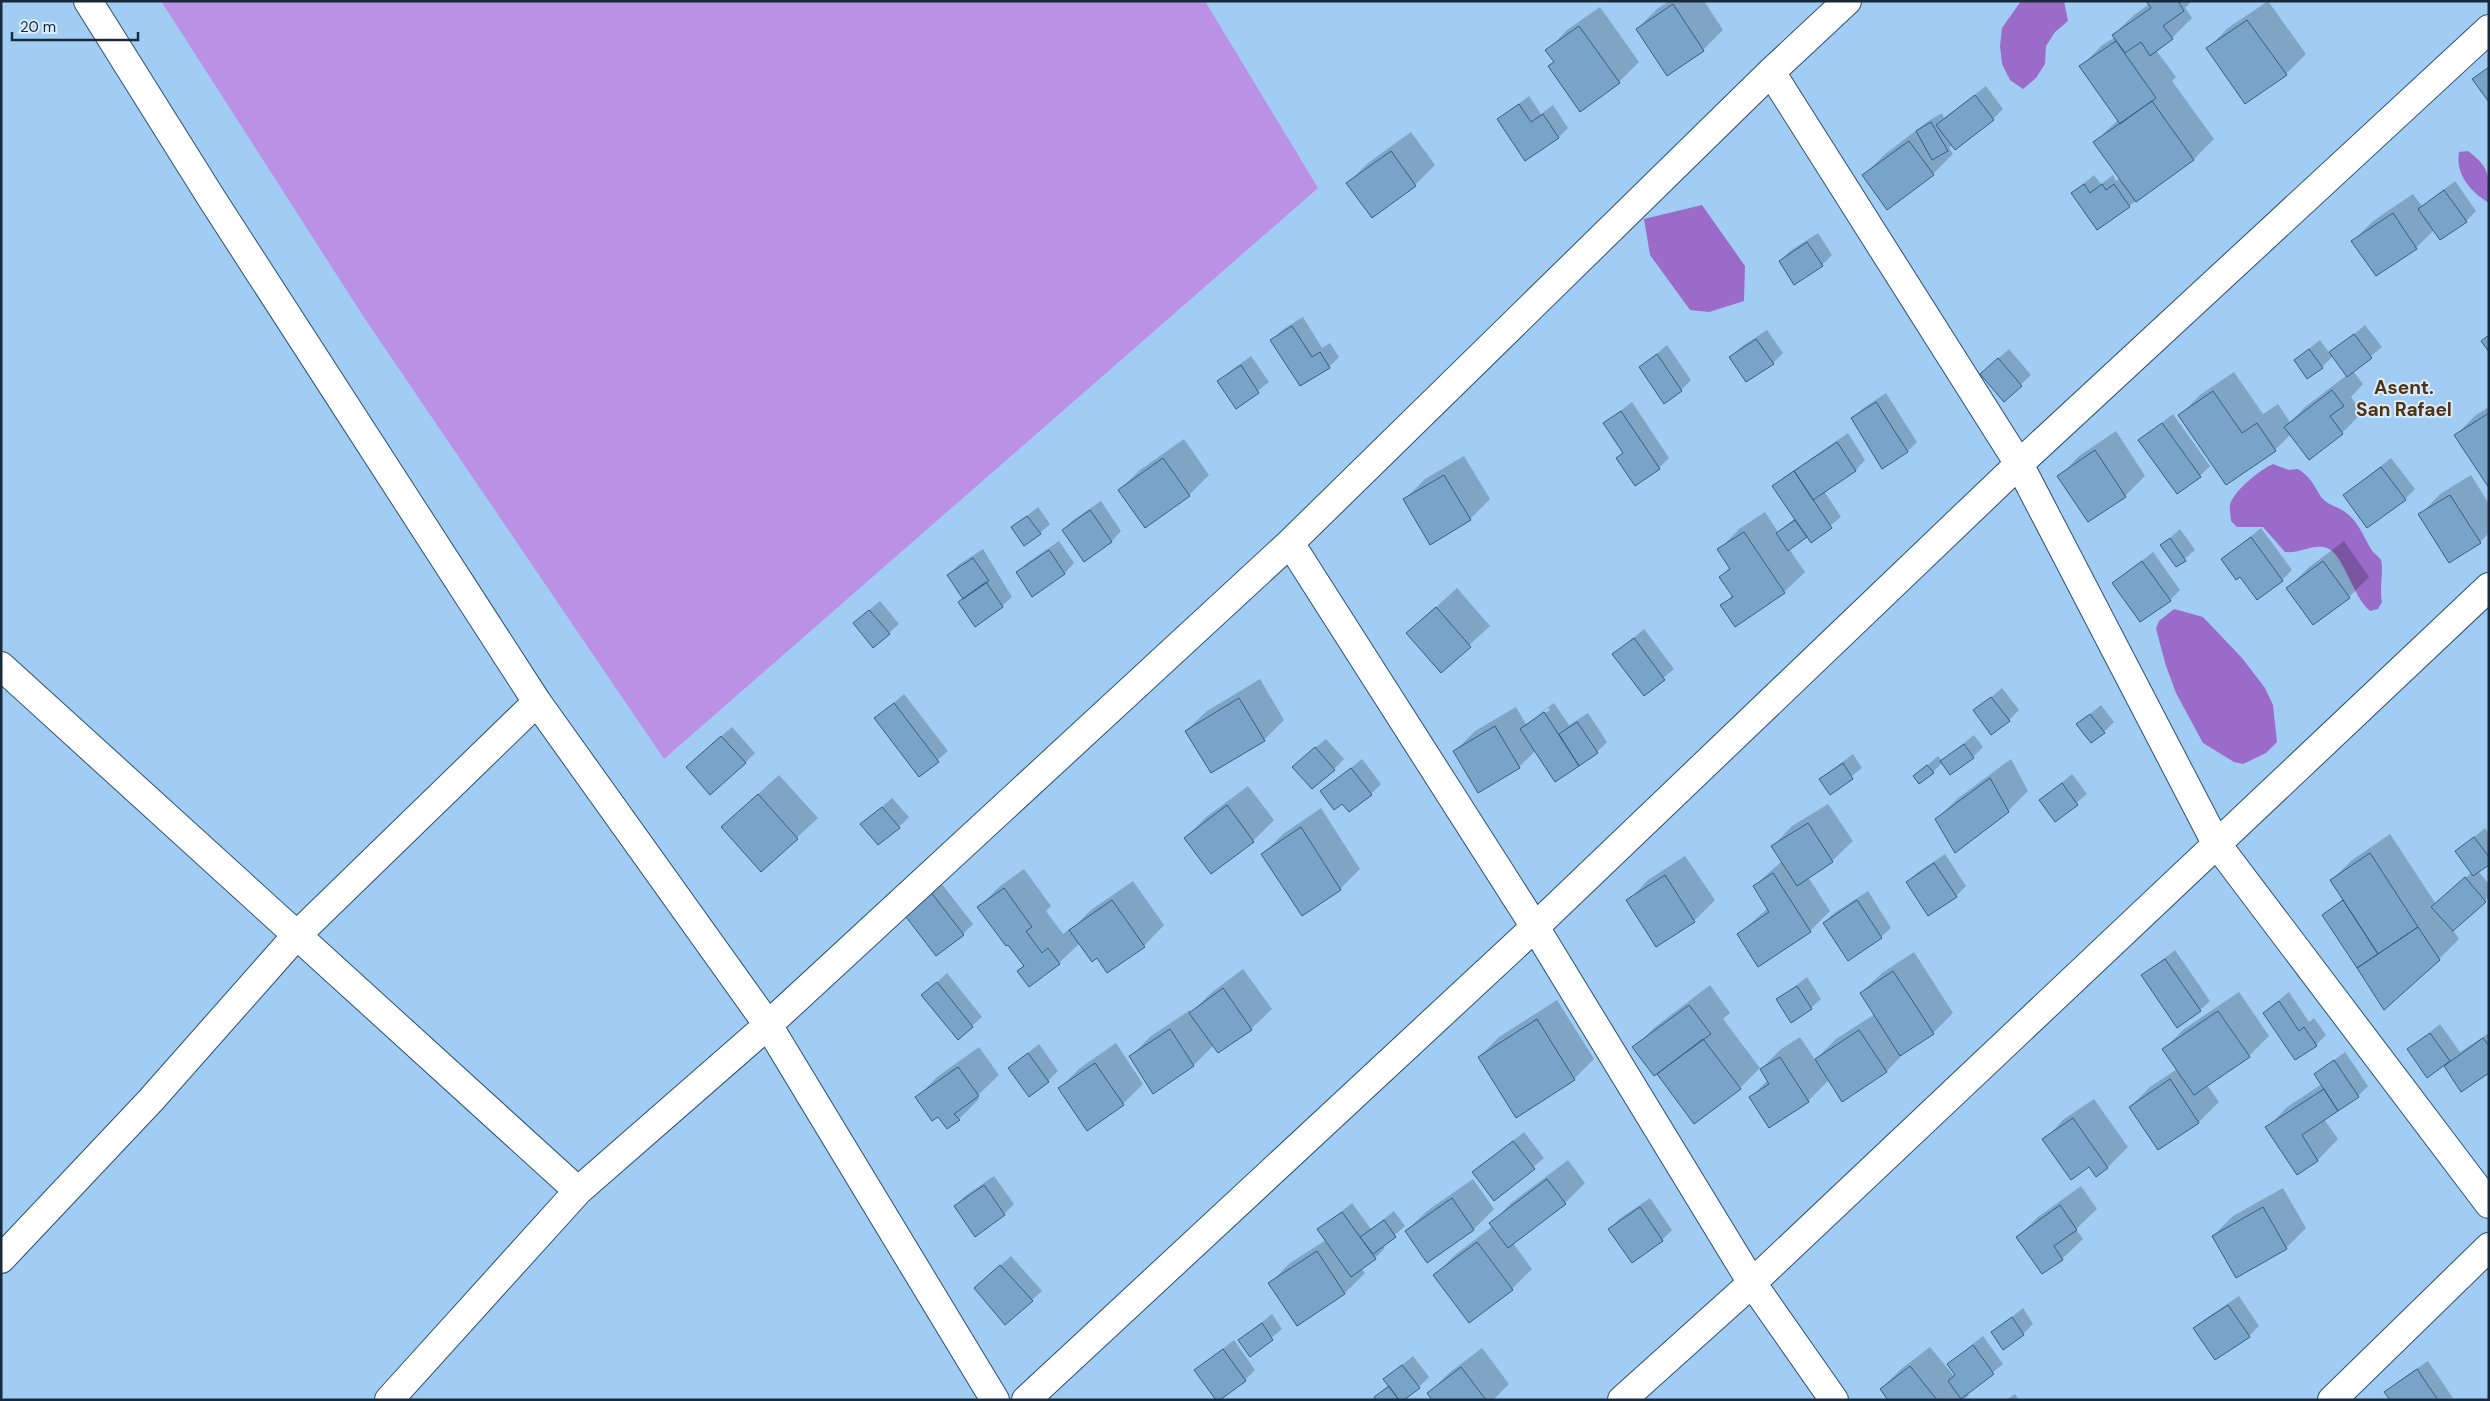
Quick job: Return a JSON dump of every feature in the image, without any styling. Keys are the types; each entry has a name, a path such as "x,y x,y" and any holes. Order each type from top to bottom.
{"street":[{"path":"88,1 212,198 537,702 768,1025 995,1400"},
{"path":"388,1400 578,1191 768,1025 1290,543 1771,72 1847,1"},
{"path":"1026,1400 1535,926 2019,464 2489,29"},
{"path":"1771,72 2019,464 2216,843 2489,1204"},
{"path":"1290,543 1535,926 1752,1283 1834,1400"},
{"path":"1622,1400 1752,1283 2489,587"},
{"path":"1,666 578,1191"},
{"path":"1,1259 151,1100 296,936 537,702"},
{"path":"2332,1400 2489,1247"}],"shaded area":[{"path":"161,1 1205,1 1318,188 664,759 365,319"},
{"path":"2021,1 2064,1 2068,21 2055,32 2046,46 2045,64 2036,78 2023,89 2010,80 2002,64 2000,46 2002,28"},
{"path":"2468,151 2481,162 2487,172 2489,203 2476,194 2466,182 2459,168 2459,152"},
{"path":"1702,205 1745,266 1744,301 1709,312 1690,310 1650,255 1644,219"},
{"path":"2273,464 2289,470 2298,469 2310,479 2325,501 2345,512 2358,525 2373,552 2381,560 2382,602 2378,609 2370,611 2364,604 2338,558 2327,548 2317,547 2296,552 2285,552 2263,527 2237,527 2231,521 2230,505 2236,493 2255,475"},
{"path":"2174,609 2203,617 2242,658 2265,688 2273,705 2277,742 2266,753 2243,764 2234,762 2203,743 2176,693 2156,629 2159,621"}],"building":[{"path":"2146,1 2178,1 2184,11 2163,26 2173,39 2150,56 2141,42 2125,53 2112,35 2151,8"},
{"path":"1673,4 1704,51 1667,76 1636,29"},
{"path":"2247,20 2287,75 2245,104 2206,48"},
{"path":"1579,26 1620,83 1580,112 1548,66 1554,62 1545,50"},
{"path":"2116,41 2156,98 2120,124 2079,66"},
{"path":"2489,67 2489,102 2472,79"},
{"path":"1975,95 1994,120 1955,150 1936,125"},
{"path":"2152,101 2194,160 2136,202 2093,142"},
{"path":"1519,104 1531,122 1543,114 1559,138 1525,161 1497,119"},
{"path":"1931,122 1948,151 1932,160 1916,131"},
{"path":"1909,141 1934,175 1887,210 1862,175"},
{"path":"1391,151 1416,186 1372,218 1346,183"},
{"path":"2084,184 2090,193 2102,184 2106,190 2114,184 2130,207 2097,230 2071,193"},
{"path":"2444,190 2467,222 2440,240 2418,209"},
{"path":"2393,213 2417,249 2376,276 2351,241"},
{"path":"1807,242 1823,266 1794,285 1779,261"},
{"path":"1292,326 1312,357 1320,352 1330,368 1300,386 1270,340"},
{"path":"2354,334 2372,358 2347,377 2329,352"},
{"path":"2489,335 2489,352 2481,341"},
{"path":"1756,339 1774,364 1746,382 1729,357"},
{"path":"2309,349 2323,368 2307,379 2294,360"},
{"path":"1657,354 1682,391 1664,404 1639,367"},
{"path":"1998,358 2022,386 2004,402 1980,374"},
{"path":"1241,365 1259,393 1236,409 1217,381"},
{"path":"2332,390 2344,406 2330,416 2343,434 2309,460 2284,427"},
{"path":"2213,391 2242,433 2257,423 2276,451 2226,485 2178,415"},
{"path":"1876,402 1908,452 1882,469 1851,418"},
{"path":"1621,411 1660,469 1635,486 1616,458 1623,453 1603,423"},
{"path":"2489,413 2489,488 2454,435"},
{"path":"2162,423 2201,477 2177,494 2138,440"},
{"path":"1837,442 1856,471 1813,500 1794,471"},
{"path":"2095,450 2126,497 2088,522 2057,476"},
{"path":"1163,458 1190,496 1145,528 1118,490"},
{"path":"2381,467 2406,500 2367,528 2343,495"},
{"path":"1794,471 1832,528 1811,543 1772,486"},
{"path":"1444,475 1471,520 1430,545 1403,499"},
{"path":"2450,495 2481,543 2449,563 2418,514"},
{"path":"1090,510 1112,542 1084,562 1062,530"},
{"path":"1027,516 1041,534 1024,546 1011,527"},
{"path":"1795,520 1807,537 1788,551 1776,533"},
{"path":"1744,532 1785,593 1735,627 1720,605 1733,597 1719,577 1730,569 1717,549"},
{"path":"2251,537 2283,581 2257,600 2240,577 2236,580 2221,559"},
{"path":"2170,538 2186,561 2176,567 2160,545"},
{"path":"1049,550 1065,574 1032,597 1016,572"},
{"path":"973,558 989,581 963,599 947,575"},
{"path":"2142,561 2171,601 2140,622 2112,583"},
{"path":"2323,561 2350,598 2313,625 2286,588"},
{"path":"986,582 1003,607 975,627 958,602"},
{"path":"1436,607 1471,647 1441,673 1406,633"},
{"path":"869,610 890,634 873,648 853,623"},
{"path":"1634,638 1665,680 1644,696 1612,654"},
{"path":"1991,697 2010,721 1991,735 1973,710"},
{"path":"1239,698 1265,741 1211,773 1185,731"},
{"path":"894,703 939,762 919,777 874,718"},
{"path":"1544,712 1579,766 1555,782 1520,729"},
{"path":"2090,714 2105,733 2091,743 2076,724"},
{"path":"1577,722 1598,753 1579,766 1559,734"},
{"path":"1495,726 1520,768 1478,793 1453,751"},
{"path":"721,736 746,763 710,795 686,767"},
{"path":"1964,744 1974,758 1950,775 1940,761"},
{"path":"1315,747 1335,770 1312,789 1292,767"},
{"path":"1843,763 1853,779 1830,795 1819,779"},
{"path":"1927,765 1934,773 1919,784 1913,776"},
{"path":"1351,768 1372,795 1349,812 1342,804 1334,810 1320,791"},
{"path":"1990,778 2009,812 1955,853 1935,819"},
{"path":"2062,783 2078,805 2055,822 2039,800"},
{"path":"758,794 798,839 761,872 721,827"},
{"path":"1227,805 1254,842 1211,874 1184,838"},
{"path":"882,807 900,828 878,845 860,824"},
{"path":"1808,823 1833,862 1797,886 1771,846"},
{"path":"1301,827 1341,890 1302,916 1261,854"},
{"path":"2474,837 2489,857 2489,865 2473,876 2455,851"},
{"path":"2370,853 2418,927 2378,954 2330,880"},
{"path":"1934,863 1957,897 1928,916 1906,882"},
{"path":"1773,873 1811,932 1758,967 1737,934 1769,912 1753,886"},
{"path":"1665,875 1695,922 1656,947 1626,900"},
{"path":"2465,877 2486,902 2453,931 2431,907"},
{"path":"1004,888 1032,927 1026,931 1042,953 1048,948 1060,964 1029,987 1017,971 1024,966 1008,945 1006,946 977,907"},
{"path":"930,891 964,935 936,956 903,913"},
{"path":"1112,900 1145,947 1107,973 1097,958 1092,962 1069,930"},
{"path":"1857,900 1882,938 1848,961 1823,923"},
{"path":"2343,900 2378,954 2357,968 2322,915"},
{"path":"2418,927 2440,960 2384,1010 2357,968"},
{"path":"2165,959 2201,1011 2177,1028 2141,975"},
{"path":"1893,971 1934,1034 1900,1056 1860,993"},
{"path":"937,982 973,1027 958,1040 921,995"},
{"path":"1797,986 1812,1009 1791,1023 1776,999"},
{"path":"1223,988 1252,1030 1218,1053 1189,1013"},
{"path":"2279,1001 2299,1031 2304,1027 2317,1046 2295,1060 2263,1013"},
{"path":"1689,1005 1711,1034 1654,1076 1632,1047"},
{"path":"2218,1011 2250,1057 2194,1095 2162,1049"},
{"path":"1537,1019 1575,1080 1516,1118 1478,1057"},
{"path":"1170,1029 1194,1066 1153,1094 1129,1056"},
{"path":"1859,1030 1887,1072 1842,1102 1815,1059"},
{"path":"2430,1033 2450,1061 2427,1078 2407,1049"},
{"path":"2483,1038 2489,1046 2489,1073 2461,1092 2444,1066"},
{"path":"1703,1039 1741,1089 1694,1124 1657,1074"},
{"path":"1028,1053 1049,1082 1029,1097 1008,1068"},
{"path":"1780,1057 1809,1102 1769,1128 1749,1097 1769,1084 1760,1069"},
{"path":"2334,1060 2359,1097 2338,1111 2314,1074"},
{"path":"1095,1063 1124,1105 1087,1131 1058,1088"},
{"path":"958,1067 979,1096 954,1114 960,1120 947,1129 938,1117 932,1121 915,1097"},
{"path":"2170,1079 2199,1123 2158,1150 2129,1107"},
{"path":"2324,1089 2338,1111 2302,1135 2318,1161 2297,1175 2265,1127"},
{"path":"2073,1118 2108,1168 2096,1177 2089,1167 2071,1180 2042,1139"},
{"path":"1513,1141 1535,1169 1494,1201 1472,1172"},
{"path":"1547,1179 1566,1204 1508,1248 1489,1223"},
{"path":"984,1185 1005,1215 975,1237 954,1206"},
{"path":"1452,1198 1474,1230 1427,1263 1405,1231"},
{"path":"2060,1205 2077,1230 2054,1246 2063,1260 2042,1274 2016,1237"},
{"path":"1640,1207 1663,1241 1632,1263 1608,1229"},
{"path":"2263,1207 2287,1249 2236,1278 2212,1236"},
{"path":"1342,1212 1376,1259 1351,1277 1317,1229"},
{"path":"1384,1220 1396,1237 1373,1254 1360,1237"},
{"path":"1477,1242 1513,1290 1469,1323 1433,1275"},
{"path":"1317,1251 1345,1294 1297,1326 1268,1283"},
{"path":"1000,1265 1033,1301 1005,1325 974,1288"},
{"path":"2228,1305 2250,1337 2215,1360 2193,1328"},
{"path":"2012,1317 2024,1335 2003,1350 1991,1332"},
{"path":"1262,1323 1273,1340 1250,1357 1238,1340"},
{"path":"1973,1345 1994,1374 1961,1399 1948,1381 1955,1375 1947,1364"},
{"path":"1223,1349 1246,1381 1220,1400 1216,1400 1194,1370"},
{"path":"1402,1365 1420,1388 1404,1400 1399,1400 1383,1379"},
{"path":"1910,1366 1937,1400 1888,1400 1880,1389"},
{"path":"1461,1367 1486,1400 1432,1400 1427,1393"},
{"path":"2417,1369 2438,1400 2390,1400 2384,1392"},
{"path":"1389,1386 1399,1400 1376,1400 1374,1397"}],"district":[{"name":"Asent. San Rafael","path":"2404,398"}]}
